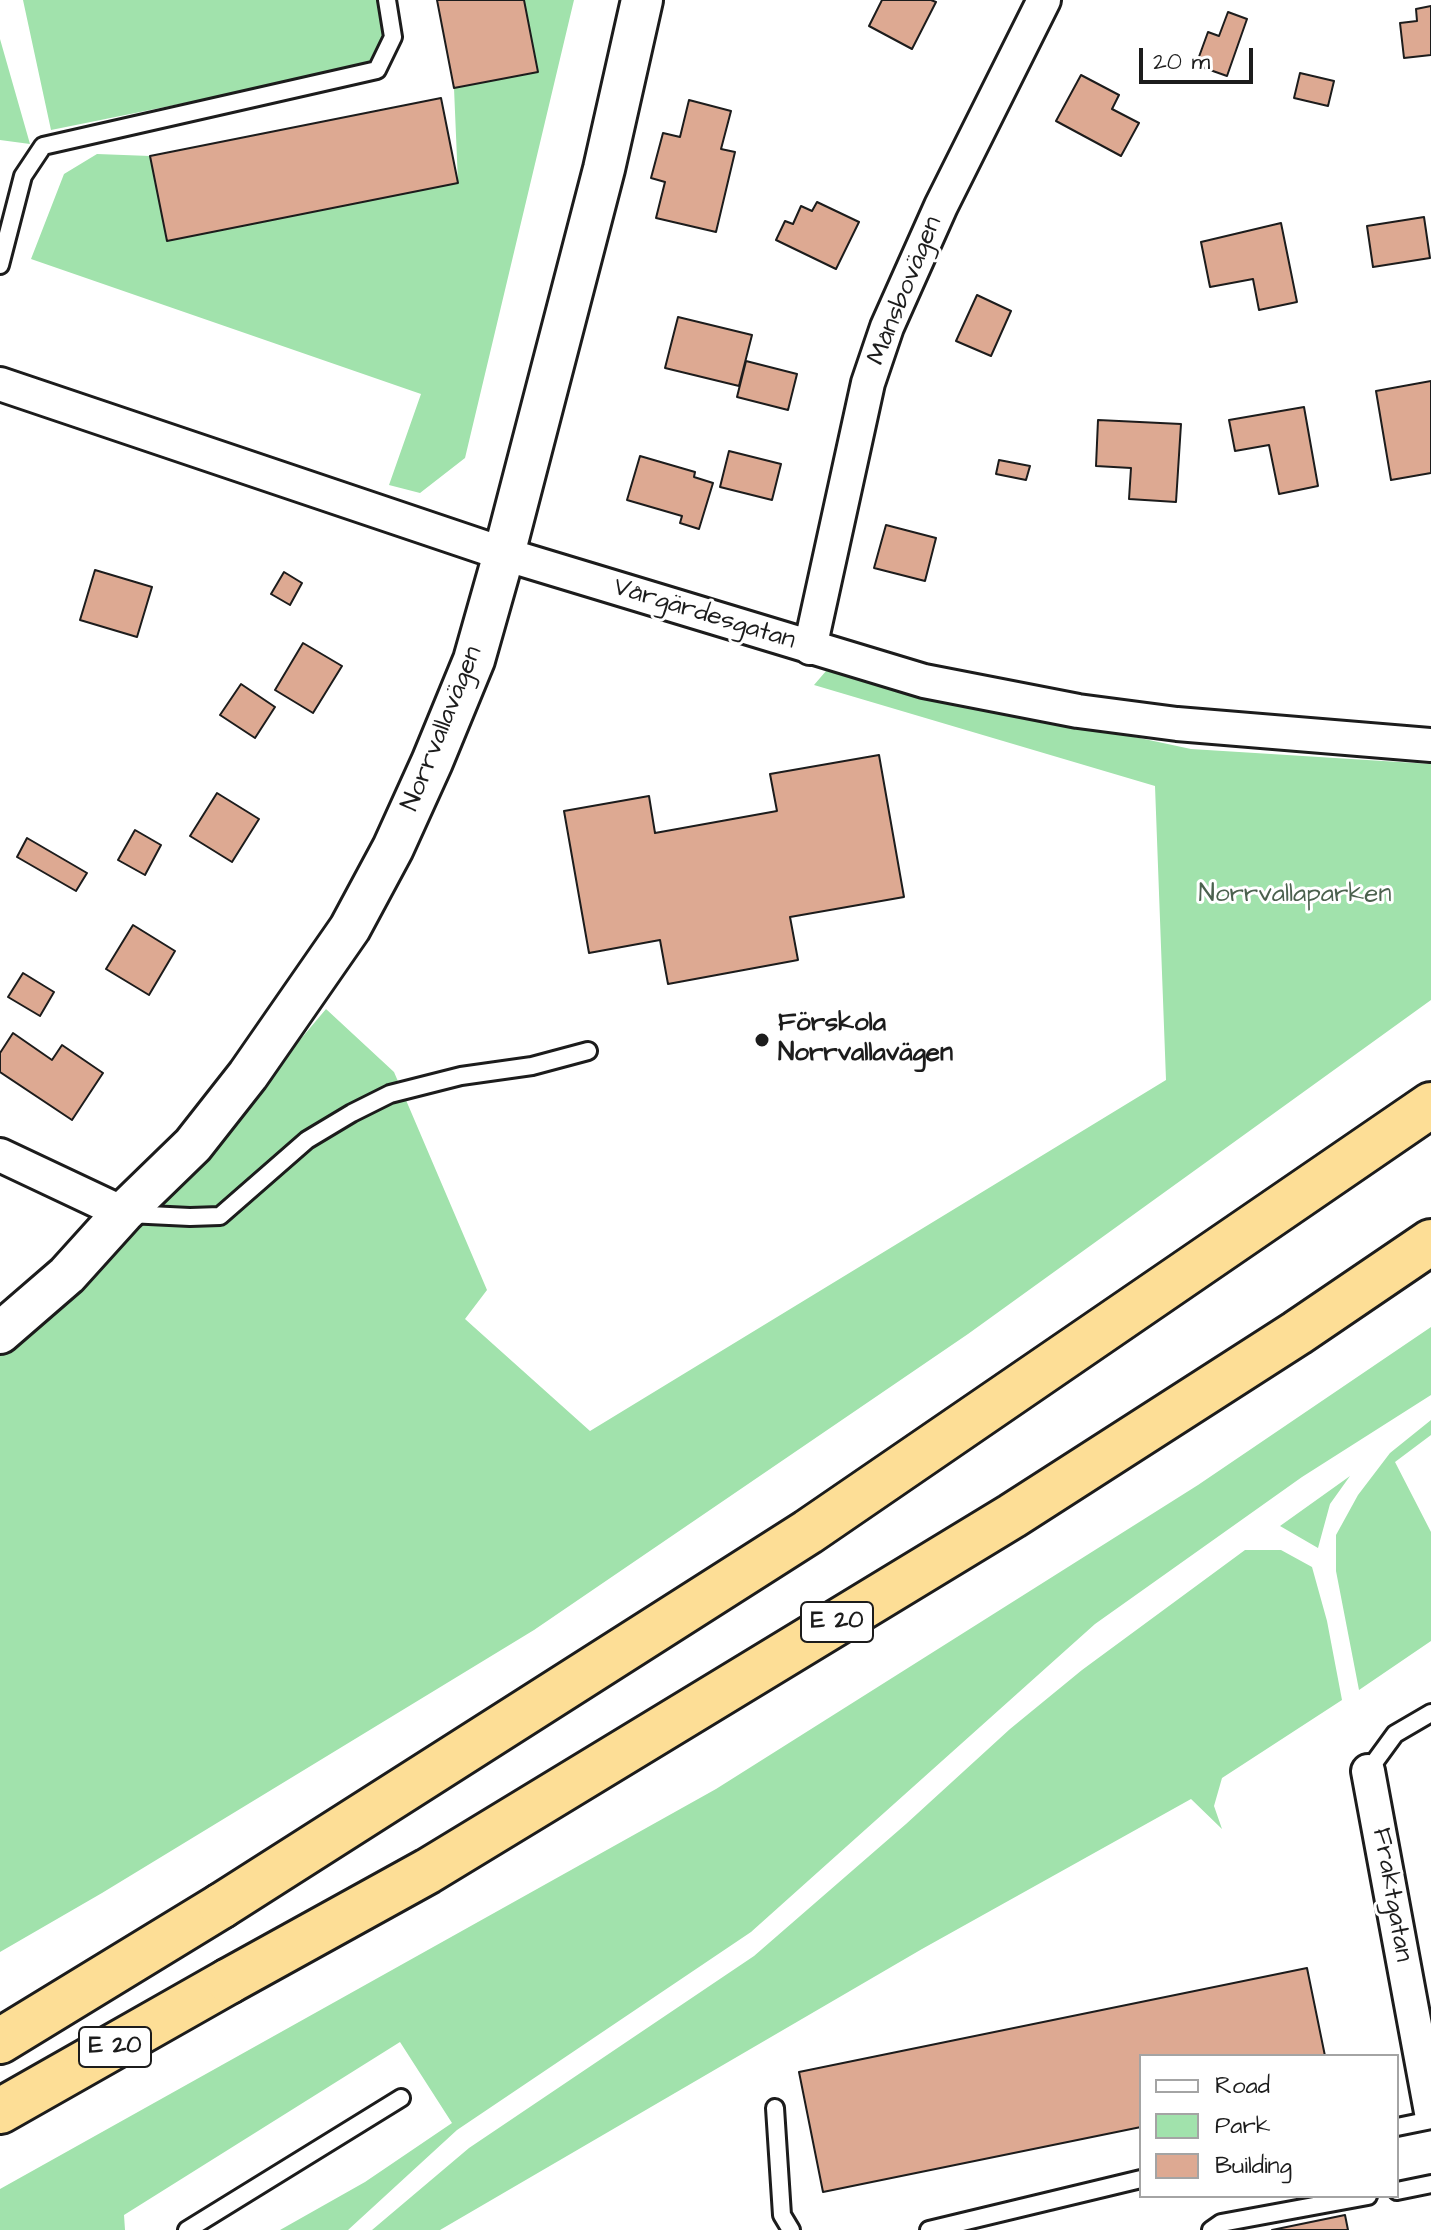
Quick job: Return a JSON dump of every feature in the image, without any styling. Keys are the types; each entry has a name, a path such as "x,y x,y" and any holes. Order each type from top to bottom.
{"highway":[{"name":"E 20","path":"0,2041 221,1906 808,1532 1431,1105"},
{"name":"E 20","path":"0,2111 428,1871 1012,1516 1297,1333 1431,1242"}],"street":[{"name":"Norrvallavägen","path":"0,1333 67,1275 123,1213 193,1145 248,1075 350,928 393,848 474,660 604,169 642,0"},
{"name":"Månsbovägen","path":"810,648 868,383 887,327 941,206 1044,0"},
{"name":"Vårgärdesgatan","path":"0,384 504,554 924,681 1078,711 1177,724 1431,745"},
{"path":"0,1155 123,1213"},
{"name":"Fraktgatan","path":"1368,1771 1431,2112"}],"lane":[{"path":"0,265 23,176 43,146 377,70 393,37 387,0"},
{"path":"123,1213 220,1216 307,1140 390,1094 461,1076 532,1066 588,1051"},
{"path":"1368,1771 1395,1734 1431,1713"},
{"path":"187,2230 401,2098"},
{"path":"775,2108 782,2215 791,2230"},
{"path":"1399,2127 1431,2120"},
{"path":"929,2230 1139,2179"},
{"path":"1399,2191 1431,2184"},
{"path":"1211,2230 1221,2223 1357,2198"}],"green space":[{"path":"23,0 381,0 386,36 373,65 51,130"},
{"path":"524,0 574,0 465,458 420,493 389,485 421,394 31,259 64,174 97,154 150,156 167,241 458,183 454,88 538,72"},
{"path":"0,39 30,144 0,140"},
{"name":"Norrvallaparken","path":"826,671 1191,749 1431,764 1431,1000 968,1334 534,1630 0,1952 0,1355 65,1299 181,1181 326,1009 394,1072 487,1290 465,1319 590,1431 1166,1080 1155,786 814,685"},
{"path":"1431,1327 1431,1395 1302,1477 1095,1624 751,1932 457,2130 348,2230 280,2230 365,2182 452,2123 400,2042 124,2215 125,2230 0,2230 0,2189 716,1789 1198,1485"},
{"path":"1431,1420 1431,1435 1395,1462 1431,1532 1431,1641 1359,1690 1336,1571 1336,1535 1358,1495 1390,1453"},
{"path":"1350,1476 1330,1504 1318,1548 1280,1526"},
{"path":"1245,1550 1281,1550 1312,1567 1327,1621 1342,1700 1222,1778 1214,1806 1222,1829 1191,1799 922,1949 440,2230 372,2230 469,2148 754,1956 1010,1729 1082,1670"}],"building":[{"path":"437,0 524,0 538,72 454,88"},
{"path":"882,0 936,2 912,49 869,26"},
{"path":"1431,6 1431,55 1404,58 1400,23 1417,21 1416,9"},
{"path":"1228,12 1247,19 1227,76 1196,65 1208,32 1219,36"},
{"path":"1300,73 1334,81 1328,106 1294,98"},
{"path":"1081,75 1119,95 1112,109 1139,123 1121,156 1056,121"},
{"path":"441,98 458,183 167,241 150,156"},
{"path":"689,100 731,111 721,149 735,152 716,232 656,218 665,182 651,178 663,133 680,137"},
{"path":"817,202 859,222 836,269 776,240 785,221 793,224 801,206 812,211"},
{"path":"1424,217 1430,258 1373,267 1367,226"},
{"path":"1281,223 1297,302 1259,310 1253,279 1210,287 1201,242"},
{"path":"977,295 1011,311 991,356 956,341"},
{"path":"678,317 752,335 739,386 665,368"},
{"path":"746,361 797,374 788,410 737,397"},
{"path":"1431,381 1431,473 1391,480 1376,391"},
{"path":"1304,407 1318,486 1279,494 1269,445 1235,451 1229,420"},
{"path":"1098,420 1181,424 1176,502 1129,499 1131,468 1096,466"},
{"path":"729,451 781,464 772,500 720,487"},
{"path":"640,456 695,472 694,477 713,483 699,529 680,523 682,516 627,500"},
{"path":"999,460 1030,466 1026,480 996,474"},
{"path":"886,525 936,538 925,581 874,568"},
{"path":"95,570 152,587 137,637 80,620"},
{"path":"284,572 302,583 290,605 271,594"},
{"path":"303,643 342,666 313,713 275,690"},
{"path":"241,684 275,707 255,738 220,715"},
{"path":"879,755 904,897 790,917 798,960 668,984 660,940 589,953 564,811 649,796 655,833 777,811 770,774"},
{"path":"217,793 259,819 232,862 190,836"},
{"path":"135,830 161,845 145,875 118,860"},
{"path":"27,838 87,873 76,891 17,857"},
{"path":"133,925 175,951 149,995 106,969"},
{"path":"23,973 54,992 40,1016 8,997"},
{"path":"13,1033 52,1060 62,1045 103,1073 72,1120 0,1072 0,1053"},
{"path":"1307,1968 1325,2054 1139,2054 1139,2127 823,2192 799,2072"},
{"path":"1345,2215 1348,2230 1272,2230"}],"place":[{"name":"Förskola Norrvallavägen","path":"762,1040"}]}
